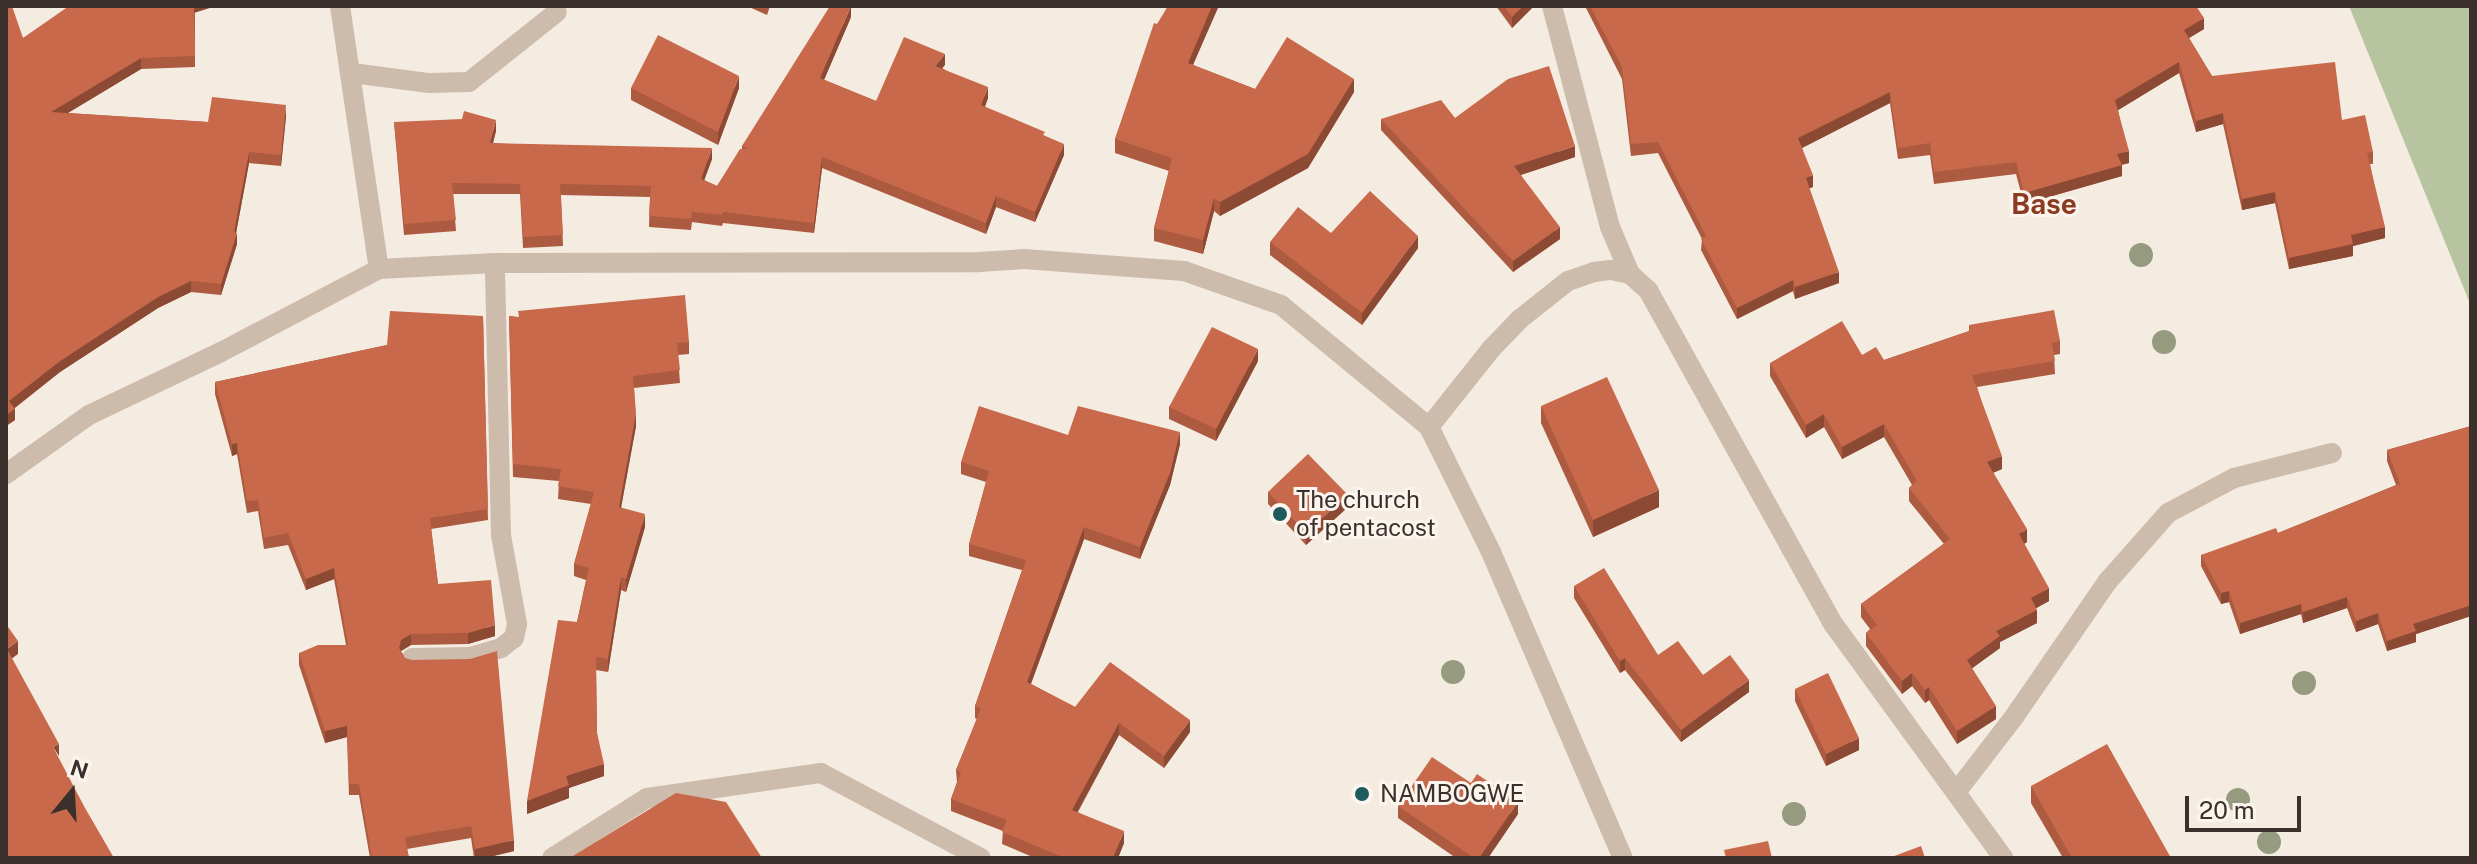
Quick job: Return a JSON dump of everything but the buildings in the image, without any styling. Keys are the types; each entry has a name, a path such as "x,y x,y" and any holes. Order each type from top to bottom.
{"street":[{"path":"340,6 379,269"},
{"path":"1552,6 1560,25 1610,227 1630,274 1648,290 1834,625 2003,858"},
{"path":"352,73 429,83 469,82 557,12"},
{"path":"6,474 89,415 221,352 379,269 495,263 963,262 1024,259 1184,271 1281,305 1429,427 1491,552 1623,858"},
{"path":"412,658 470,657 501,648 514,638 517,624 501,535 495,263"},
{"path":"1429,427 1491,349 1520,319 1568,281 1602,271 1630,274"},
{"path":"1957,791 2014,717 2107,582 2168,513 2234,478 2332,453"},
{"path":"552,858 647,798 821,773 981,858"}],"green space":[{"path":"2349,6 2471,6 2471,306"}],"place":[{"name":"The church of pentacost","path":"1280,514"},
{"name":"NAMBOGWE","path":"1362,794"}],"district":[{"name":"Base","path":"2044,204"}]}
